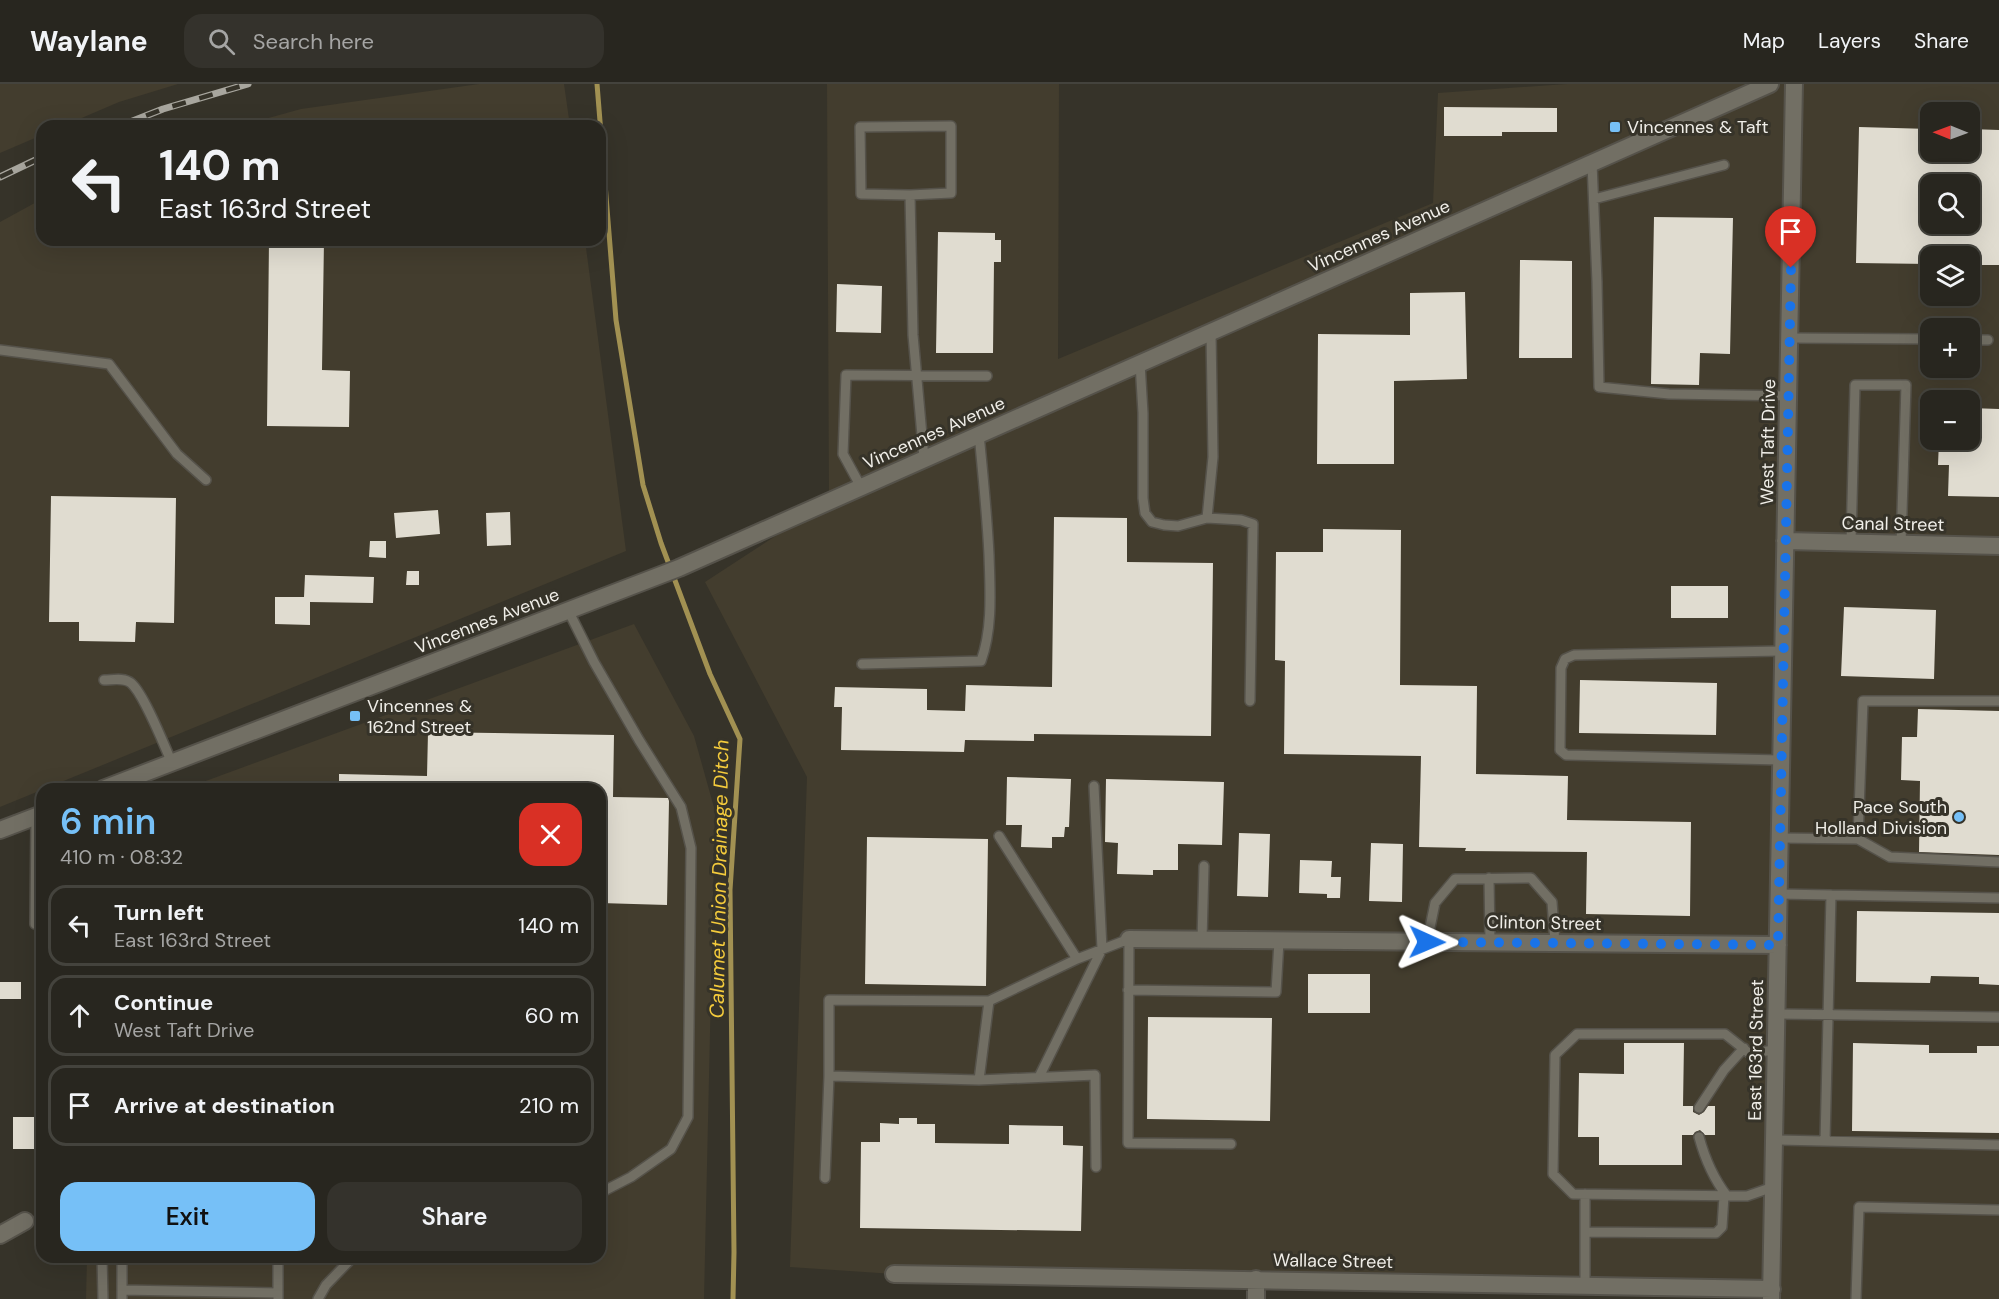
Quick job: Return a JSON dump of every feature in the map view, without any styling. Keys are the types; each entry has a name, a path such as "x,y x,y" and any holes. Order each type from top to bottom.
{"street":[{"name":"Vincennes Avenue","path":"119,783 679,568 1770,84"},
{"name":"West Taft Drive","path":"1780,801 1794,84"},
{"name":"Canal Street","path":"1785,541 1999,546"},
{"name":"East 163rd Street","path":"1772,1294 1780,801"},
{"path":"0,830 36,816"},
{"name":"Clinton Street","path":"1129,939 1778,945"},
{"path":"0,1234 25,1221"},
{"name":"Wallace Street","path":"894,1274 1585,1285 1772,1294"},
{"path":"1256,1279 1256,1299"}],"lane":[{"path":"951,126 951,193 910,195 861,194 860,127 951,126"},
{"path":"1592,163 1598,282 1599,387 1669,394 1788,396"},
{"path":"1594,199 1724,165"},
{"path":"910,195 916,376 924,458"},
{"path":"1207,518 1213,457 1211,332"},
{"path":"1789,338 1920,339"},
{"path":"1980,340 1988,340"},
{"path":"0,350 109,364 177,454 206,480"},
{"path":"1140,363 1145,513 1152,522 1164,525 1178,526 1207,518 1247,521 1253,524 1250,701"},
{"path":"861,487 843,454 846,375 987,376"},
{"path":"1851,543 1855,386 1906,386 1901,544"},
{"path":"862,664 981,661 986,649 990,598 986,504 979,434"},
{"path":"568,610 594,662 681,807 692,848 688,1118 671,1149 630,1177 606,1190"},
{"path":"1781,760 1566,755 1560,750 1561,668 1565,659 1574,655 1783,651"},
{"path":"104,680 119,679 130,683 143,703 172,763"},
{"path":"1858,839 1863,701 1999,701"},
{"path":"1039,1077 1102,949 1094,786"},
{"path":"999,836 1077,959"},
{"path":"1779,838 1858,839 1890,856 1999,862"},
{"path":"1202,940 1204,866"},
{"path":"1489,878 1490,942"},
{"path":"1427,942 1435,903 1455,879 1531,878 1552,902 1555,943"},
{"path":"34,924 36,880"},
{"path":"1779,894 1999,898"},
{"path":"1825,1141 1831,895"},
{"path":"825,1178 829,1000 989,1001 1077,959 1129,939 1128,1143 1231,1144"},
{"path":"1128,990 1276,992 1279,941"},
{"path":"980,1080 989,1001"},
{"path":"1776,1014 1999,1017"},
{"path":"1773,1187 1747,1196 1573,1194 1553,1174 1554,1055 1577,1034 1725,1034 1749,1053 1776,1050"},
{"path":"1700,1108 1724,1070 1744,1048"},
{"path":"829,1076 980,1080 1095,1075 1096,1167"},
{"path":"1585,1232 1716,1233 1722,1227 1726,1196 1706,1163 1699,1137"},
{"path":"1774,1140 1999,1145"},
{"path":"1585,1194 1585,1285"},
{"path":"1856,1299 1859,1207 1999,1210"},
{"path":"102,1263 103,1299"},
{"path":"122,1263 122,1294 278,1296 278,1263"},
{"path":"318,1299 326,1285 347,1263"}],"shaded area":[{"path":"0,84 178,84 119,102 77,120 36,120 36,138 0,153"},
{"path":"479,84 564,84 569,120 262,120 301,109"},
{"path":"827,84 1059,84 1058,359 1433,203 1438,93 1567,84 1999,84 1999,1299 1771,1299 1772,1289 894,1274 790,1267 807,777 705,582 829,501"},
{"path":"36,202 36,246 586,246 626,551 59,783 36,783 36,792 0,807 0,222"},
{"path":"634,624 694,736 715,811 704,1299 86,1299 87,1263 606,1263 606,783 200,783"}],"building":[{"path":"1444,107 1557,108 1557,132 1502,132 1502,136 1444,136"},
{"path":"1859,127 1920,129 1920,162 1980,162 1980,129 1999,130 1999,265 1980,265 1980,246 1920,246 1920,264 1856,263"},
{"path":"1654,217 1733,218 1730,354 1700,353 1699,385 1651,384"},
{"path":"938,232 995,233 995,240 1001,240 1001,262 994,262 993,353 936,353"},
{"path":"269,246 324,246 322,370 350,371 349,427 267,426"},
{"path":"1520,260 1572,261 1572,358 1519,358"},
{"path":"837,284 882,286 881,333 836,332"},
{"path":"1465,292 1467,379 1394,381 1394,464 1317,464 1318,334 1410,335 1410,293"},
{"path":"1980,408 1999,409 1999,497 1948,496 1949,465 1938,465 1939,450 1980,450"},
{"path":"51,496 176,498 174,623 136,622 135,642 79,641 79,622 49,622"},
{"path":"438,510 440,534 396,538 394,513"},
{"path":"510,512 511,545 487,546 486,513"},
{"path":"1054,517 1127,518 1127,562 1213,563 1211,736 1034,734 1034,741 965,740 964,752 841,750 842,707 834,707 835,687 927,689 927,710 965,711 966,685 1052,687"},
{"path":"1323,529 1401,530 1400,685 1477,686 1476,774 1568,776 1567,820 1691,822 1690,916 1586,914 1587,852 1465,851 1466,848 1419,847 1421,756 1284,754 1285,661 1275,660 1276,552 1323,552"},
{"path":"370,541 386,541 386,558 369,557"},
{"path":"407,571 419,571 419,585 406,585"},
{"path":"305,575 374,577 373,603 310,602 310,625 275,624 275,597 304,597"},
{"path":"1671,586 1728,586 1728,618 1671,618"},
{"path":"1844,607 1936,610 1934,679 1841,676"},
{"path":"1580,680 1717,683 1716,735 1579,733"},
{"name":"Pace South Holland Division","path":"1918,709 1999,711 1999,855 1919,852 1920,781 1901,780 1902,737 1917,737"},
{"path":"428,732 614,735 613,797 668,798 669,801 667,905 606,903 606,783 339,783 339,774 427,776"},
{"path":"1007,777 1071,779 1069,827 1065,827 1064,837 1052,837 1052,848 1021,847 1022,825 1006,825"},
{"path":"1106,779 1224,782 1222,845 1178,844 1178,870 1153,870 1153,875 1117,874 1118,843 1105,842"},
{"path":"1239,833 1270,834 1268,897 1237,896"},
{"path":"867,837 988,839 986,986 865,984"},
{"path":"1371,843 1403,844 1402,902 1369,901"},
{"path":"1300,860 1332,861 1331,877 1341,877 1340,898 1327,898 1327,894 1299,893"},
{"path":"1857,911 1999,913 1999,985 1979,984 1979,977 1931,976 1930,983 1856,982"},
{"path":"1308,974 1370,974 1370,1013 1308,1013"},
{"path":"0,982 21,982 21,999 0,999"},
{"path":"1148,1017 1272,1018 1270,1121 1147,1119"},
{"path":"1624,1043 1684,1043 1683,1106 1693,1106 1693,1112 1699,1115 1708,1106 1715,1106 1715,1135 1705,1135 1700,1130 1693,1135 1682,1135 1682,1165 1599,1165 1599,1137 1578,1137 1579,1073 1624,1074"},
{"path":"1853,1043 1929,1045 1929,1053 1977,1053 1977,1046 1999,1046 1999,1133 1852,1131"},
{"path":"13,1117 36,1117 36,1149 13,1149"},
{"path":"899,1118 917,1118 917,1124 935,1124 935,1143 1009,1144 1009,1125 1063,1126 1063,1145 1083,1146 1081,1231 860,1228 861,1142 880,1142 880,1123 899,1124"}],"waterway":[{"name":"Calumet Union Drainage Ditch","path":"597,84 600,120"},
{"name":"Calumet Union Drainage Ditch","path":"606,196 616,320 643,485 661,543 710,674 740,739 730,890 733,1299"}],"railway":[{"path":"135,120 163,109 248,84"},
{"path":"0,177 36,160"}],"place":[{"name":"Vincennes & Taft","path":"1615,127"},
{"name":"Vincennes & 162nd Street","path":"355,716"},
{"name":"Pace South Holland Division","path":"1959,817"}],"route":[{"path":"1427,942 1778,945 1791,268"}]}
